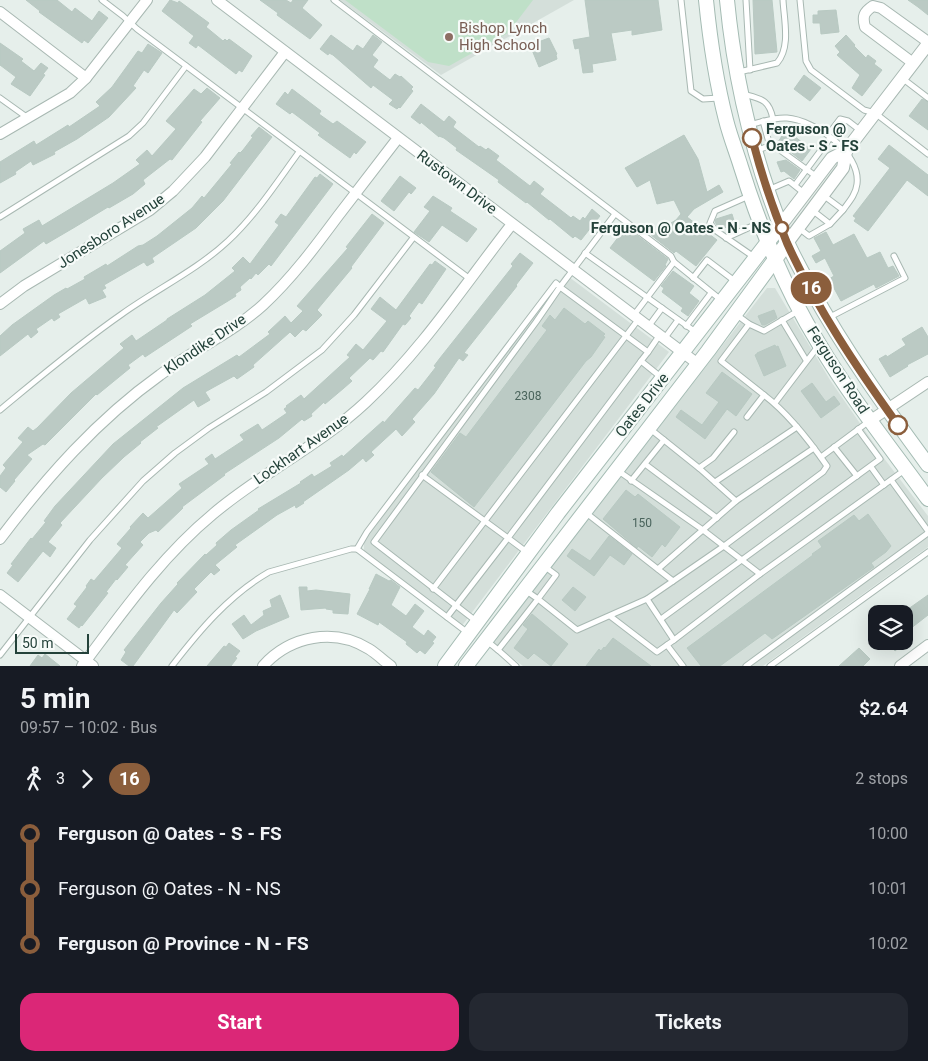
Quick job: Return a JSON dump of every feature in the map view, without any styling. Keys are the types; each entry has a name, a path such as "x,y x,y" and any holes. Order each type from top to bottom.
{"main road":[{"name":"Ferguson Road","path":"706,0 710,41 726,121 750,196 775,260 799,310 819,344 928,499"},
{"name":"Ferguson Road","path":"727,0 743,71 740,93 755,151 787,243 827,318 887,409 928,466"},
{"path":"721,98 740,93"},
{"name":"Oates Drive","path":"445,666 528,553 682,353 692,329 717,297 736,282 781,225"},
{"name":"Oates Drive","path":"466,666 708,351 787,243"},
{"path":"601,458 617,470"},
{"path":"528,553 544,565"}],"street":[{"path":"0,134 70,93 86,78 147,0"},
{"name":"Rustown Drive","path":"217,0 698,364"},
{"path":"913,63 866,27 863,19 865,11 873,6 881,8 928,43"},
{"path":"0,12 86,78"},
{"name":"Oates Drive","path":"781,225 800,189 817,178 832,158 846,151 928,43"},
{"name":"Jonesboro Avenue","path":"0,304 24,286 150,210 173,191 205,157 285,52"},
{"name":"Klondike Drive","path":"0,539 28,502 101,423 159,376 184,358 234,328 261,306 301,265 398,138"},
{"name":"Oates Drive","path":"787,243 844,168 846,151"},
{"name":"Lockhart Avenue","path":"87,664 148,579 183,541 213,514 260,478 297,455 334,428 365,403 395,373 418,348 512,224"},
{"path":"871,420 928,382"},
{"path":"0,595 87,664"},
{"path":"263,666 284,647 300,640 315,637 350,640 369,649 391,666"},
{"path":"900,666 928,645"}],"lane":[{"path":"102,0 242,109 470,279"},
{"path":"334,0 671,256 674,262 717,297"},
{"path":"681,0 691,91 703,99 721,98"},
{"path":"746,0 743,71 777,63 781,59 785,42 782,0"},
{"path":"800,0 807,66 864,110 875,113 928,154"},
{"path":"0,217 129,136 143,123 186,66"},
{"path":"902,78 928,98"},
{"path":"740,93 765,101 772,110 773,119"},
{"path":"0,98 28,118"},
{"path":"748,125 773,119 795,119 829,136 846,151 857,178 854,194 830,224 809,236 798,228"},
{"path":"768,190 790,181 800,189 806,170 840,119 848,121 861,131"},
{"path":"763,121 770,146"},
{"path":"755,151 773,145 817,178"},
{"path":"0,410 124,312 186,274 228,241 249,218 299,152"},
{"path":"823,195 843,210"},
{"path":"750,196 715,211 710,223 715,230 755,258"},
{"path":"812,210 830,224"},
{"path":"473,628 456,606 374,542 615,214"},
{"path":"726,238 760,223"},
{"path":"0,655 90,540 143,481 175,453 209,428 266,392 322,350 354,316 413,238"},
{"path":"586,253 692,329"},
{"path":"827,318 905,278 894,256"},
{"path":"693,278 706,260 736,282"},
{"path":"433,589 626,335 647,297 674,262"},
{"path":"357,549 367,532 556,283 648,352"},
{"path":"648,327 662,308"},
{"path":"736,314 749,324 764,331 799,310"},
{"path":"448,617 640,361 678,320"},
{"path":"782,320 806,360"},
{"path":"721,361 749,324"},
{"path":"775,403 819,344"},
{"path":"525,590 577,630 647,600 724,546 823,472 827,466 821,457 775,403 708,351"},
{"path":"640,361 662,379"},
{"path":"747,417 764,395"},
{"path":"821,457 871,420"},
{"path":"715,482 797,427"},
{"path":"649,428 736,501"},
{"path":"661,619 880,459 858,429"},
{"path":"699,468 713,458 734,432"},
{"path":"631,481 664,440"},
{"path":"834,447 857,476"},
{"path":"658,569 736,501 814,448"},
{"path":"645,464 717,518"},
{"path":"870,467 884,485"},
{"path":"610,616 657,652 760,574 906,468"},
{"path":"617,470 703,530 760,574"},
{"path":"422,475 528,553"},
{"path":"746,666 928,532 891,480"},
{"path":"584,512 673,581"},
{"path":"172,666 211,619 269,572 342,551 357,549 448,617 473,628"},
{"path":"770,666 928,552"},
{"path":"498,650 556,575 544,565"},
{"path":"647,600 674,640"},
{"path":"486,641 516,666"},
{"path":"667,645 683,666"}],"shaded area":[{"name":"Bishop Lynch High School","path":"340,0 574,0 441,75"},
{"path":"565,274 669,352 461,627 364,553 364,540"},
{"path":"767,288 775,288 830,380 886,461 928,516 928,547 763,666 523,666 492,643"}],"green space":[{"name":"Bishop Lynch High School","path":"345,0 533,0 508,33 449,66 428,62"}],"building":[{"path":"26,0 57,0 72,12 75,8 92,21 99,11 108,18 88,43 84,40 82,43 39,12"},
{"path":"170,0 178,3 179,1 209,23 206,27 223,41 229,39 252,56 242,72 239,70 236,74 198,45 196,48 189,43 194,36 162,11"},
{"path":"260,0 286,0 291,3 293,0 308,0 302,8 322,25 310,39"},
{"path":"585,0 658,0 662,30 632,35 632,30 611,33 616,60 592,64 593,72 583,73 579,48 575,49 573,40 590,37"},
{"path":"753,0 772,0 777,52 755,54"},
{"path":"908,0 928,0 928,15 918,7"},
{"path":"836,10 839,32 821,34 820,23 813,23 813,15 818,15 818,11"},
{"path":"331,35 353,51 357,45 363,49 373,35 382,42 372,55 378,60 373,67 390,80 395,74 401,76 413,87 411,89 413,91 400,108 397,109 389,104 393,100 373,85 371,88 333,55 329,53 328,55 320,49"},
{"path":"846,35 866,58 868,55 876,61 874,64 882,70 862,96 852,88 860,75 837,55 840,52 835,46"},
{"path":"549,38 557,54 557,59 539,67 530,45"},
{"path":"0,43 23,59 21,61 34,71 41,63 48,68 30,96 11,84 16,77 0,65"},
{"path":"148,44 162,53 148,73 144,70 133,86 136,88 109,117 54,152 55,154 33,165 31,161 15,172 16,174 0,183 0,162 34,141 36,145 68,125 69,127 100,106 96,102 112,87 138,51 142,53"},
{"path":"804,75 821,88 810,101 794,89"},
{"path":"207,88 220,98 200,121 202,122 172,160 170,159 143,180 145,184 133,194 46,244 44,241 0,273 0,251 25,233 23,229 39,220 42,226 113,183 140,164 136,160 147,150 152,156 176,129 166,121 194,89 201,94"},
{"path":"292,89 321,111 319,114 333,124 337,121 366,142 356,154 354,152 350,158 318,135 320,133 292,112 290,114 276,104 285,92 288,95"},
{"path":"922,99 928,102 928,130 909,116"},
{"path":"421,104 444,122 449,116 456,122 453,127 479,147 486,150 488,148 499,156 496,160 530,186 534,181 544,189 540,194 571,218 573,216 580,221 583,217 585,219 592,209 600,216 581,240 575,236 573,238 498,182 499,180 456,150 457,148 444,138 439,137 421,122 420,124 411,117"},
{"path":"259,127 272,137 223,201 196,228 152,258 154,262 147,266 144,262 104,285 106,288 102,290 106,297 89,304 86,298 58,314 60,317 54,321 52,318 36,329 38,332 31,338 28,334 0,356 0,336 12,325 54,295 85,279 84,277 106,264 107,266 157,236 192,208 202,196 204,198"},
{"path":"786,130 811,149 802,161 778,142"},
{"path":"684,135 698,159 707,192 719,185 723,192 694,209 687,217 717,240 696,266 676,251 674,253 651,235 676,220 681,214 674,200 657,204 650,180 637,187 625,168"},
{"path":"889,145 928,175 928,196 907,180 868,231 854,221 856,218 853,216 890,168 878,159"},
{"path":"786,160 800,170 794,179 784,171 781,172 777,162"},
{"path":"320,174 333,184 271,266 269,264 258,275 256,273 250,278 240,287 241,290 235,294 236,296 190,324 192,326 145,357 143,354 128,365 130,368 96,394 45,445 43,444 27,455 32,459 6,492 0,487 0,476 6,468 3,465 23,442 18,438 28,427 33,431 37,428 71,393 124,348 120,344 132,335 136,341 205,295 235,271 232,268 243,257 250,264 279,225 275,222 281,214 286,217 315,177 317,178"},
{"path":"400,176 416,188 411,194 409,192 394,211 381,201"},
{"path":"433,196 452,208 450,211 477,229 467,242 442,225 429,242 414,232 430,211 424,207"},
{"path":"372,214 384,223 352,268 317,310 322,315 306,331 303,329 295,337 290,332 253,365 254,367 237,379 234,376 205,392 210,400 198,407 194,400 156,427 158,428 140,442 102,478 60,523 62,525 48,542 56,548 50,557 43,551 18,582 7,573 13,565 11,564 46,522 44,521 55,506 113,444 183,388 237,355 239,357 270,334 268,332 285,316 291,323 303,311 297,306 348,248 346,247"},
{"path":"732,214 735,224 721,229 718,227 715,222 716,219"},
{"path":"626,227 668,259 666,266 654,281 610,248"},
{"path":"826,232 833,245 854,234 867,258 880,252 888,268 893,266 899,276 876,288 874,284 841,301 829,279 834,276 825,258 816,263 812,256 821,251 814,238"},
{"path":"520,253 533,263 464,353 468,355 463,361 459,358 434,394 412,419 415,422 402,436 396,429 371,452 374,455 366,462 363,458 304,503 296,508 295,505 277,515 235,545 237,547 215,565 220,570 214,575 211,572 194,589 197,592 177,613 174,610 133,666 129,666 121,660 126,652 124,650 177,583 205,554 217,545 216,543 258,509 301,483 312,474 314,477 332,466 330,463 342,455 343,457 383,421 384,423 415,388 418,390 436,367 434,366 440,358 513,266 511,264"},
{"path":"435,261 446,269 422,304 419,302 409,316 411,318 405,325 403,324 383,352 381,351 373,360 370,358 349,378 352,381 325,404 324,402 311,414 312,416 304,421 302,419 279,438 224,474 182,507 158,532 156,530 149,533 140,542 143,545 125,565 128,567 116,579 106,592 108,593 82,626 79,628 67,619 77,606 74,604 91,579 94,581 122,548 117,544 143,513 148,518 182,488 179,484 209,464 205,459 212,454 215,459 244,440 240,435 258,424 262,430 287,413 284,409 286,406 301,395 304,399 350,357 347,355 356,344 363,350 387,321 371,309 380,297 396,310 430,264 432,265"},
{"path":"673,271 694,286 689,293 699,301 688,316 681,311 683,308 662,292 664,288 661,286"},
{"path":"564,308 585,324 588,321 605,334 603,336 605,337 474,507 431,472 460,433 466,437 547,330 542,326 550,315 555,320"},
{"path":"774,310 777,318 762,325 758,316"},
{"path":"922,327 928,337 928,354 890,377 879,359 886,355 887,357 906,345 902,339"},
{"path":"775,345 776,347 778,346 786,366 764,376 755,355"},
{"path":"722,372 752,394 736,416 727,409 705,439 676,417 681,410 702,425 719,402 706,393"},
{"path":"812,383 826,402 834,396 840,404 821,418 801,391"},
{"path":"626,490 635,497 638,494 680,527 665,547 662,544 652,557 638,546 637,548 603,519"},
{"path":"868,514 891,546 871,563 874,567 772,639 765,633 720,666 701,666 687,648 813,555 822,547 818,541 854,515 859,521"},
{"path":"609,536 632,554 624,565 610,555 594,576 567,556 572,549 590,561"},
{"path":"376,574 389,581 391,580 400,587 391,605 406,616 415,604 424,611 412,627 424,636 428,630 436,637 432,642 434,643 425,654 420,650 417,653 406,644 407,642 379,622 378,625 357,614"},
{"path":"299,587 307,587 307,591 316,590 350,594 348,614 333,613 333,610 326,608 301,610"},
{"path":"573,587 586,597 575,611 562,600"},
{"path":"280,595 289,617 256,631 243,639 232,624 244,615 251,625 264,615 263,611 272,607 270,600"},
{"path":"928,595 928,615 913,627 913,606"},
{"path":"532,614 568,644 551,666 534,653 528,659 514,648 528,629 523,625"},
{"path":"613,638 651,666 586,666 599,649 601,651 605,648"},
{"path":"229,643 240,651 231,666 207,666 224,646 226,647"},
{"path":"859,648 870,659 863,666 839,666"},
{"path":"45,654 60,666 30,666 38,655 42,658"}],"bus line":[{"name":"16","path":"752,138 787,243 827,318 898,425"}],"place":[{"name":"Bishop Lynch High School","path":"449,37"},
{"name":"Ferguson @ Oates - S - FS","path":"752,138"},
{"name":"Ferguson @ Oates - N - NS","path":"782,228"}]}
